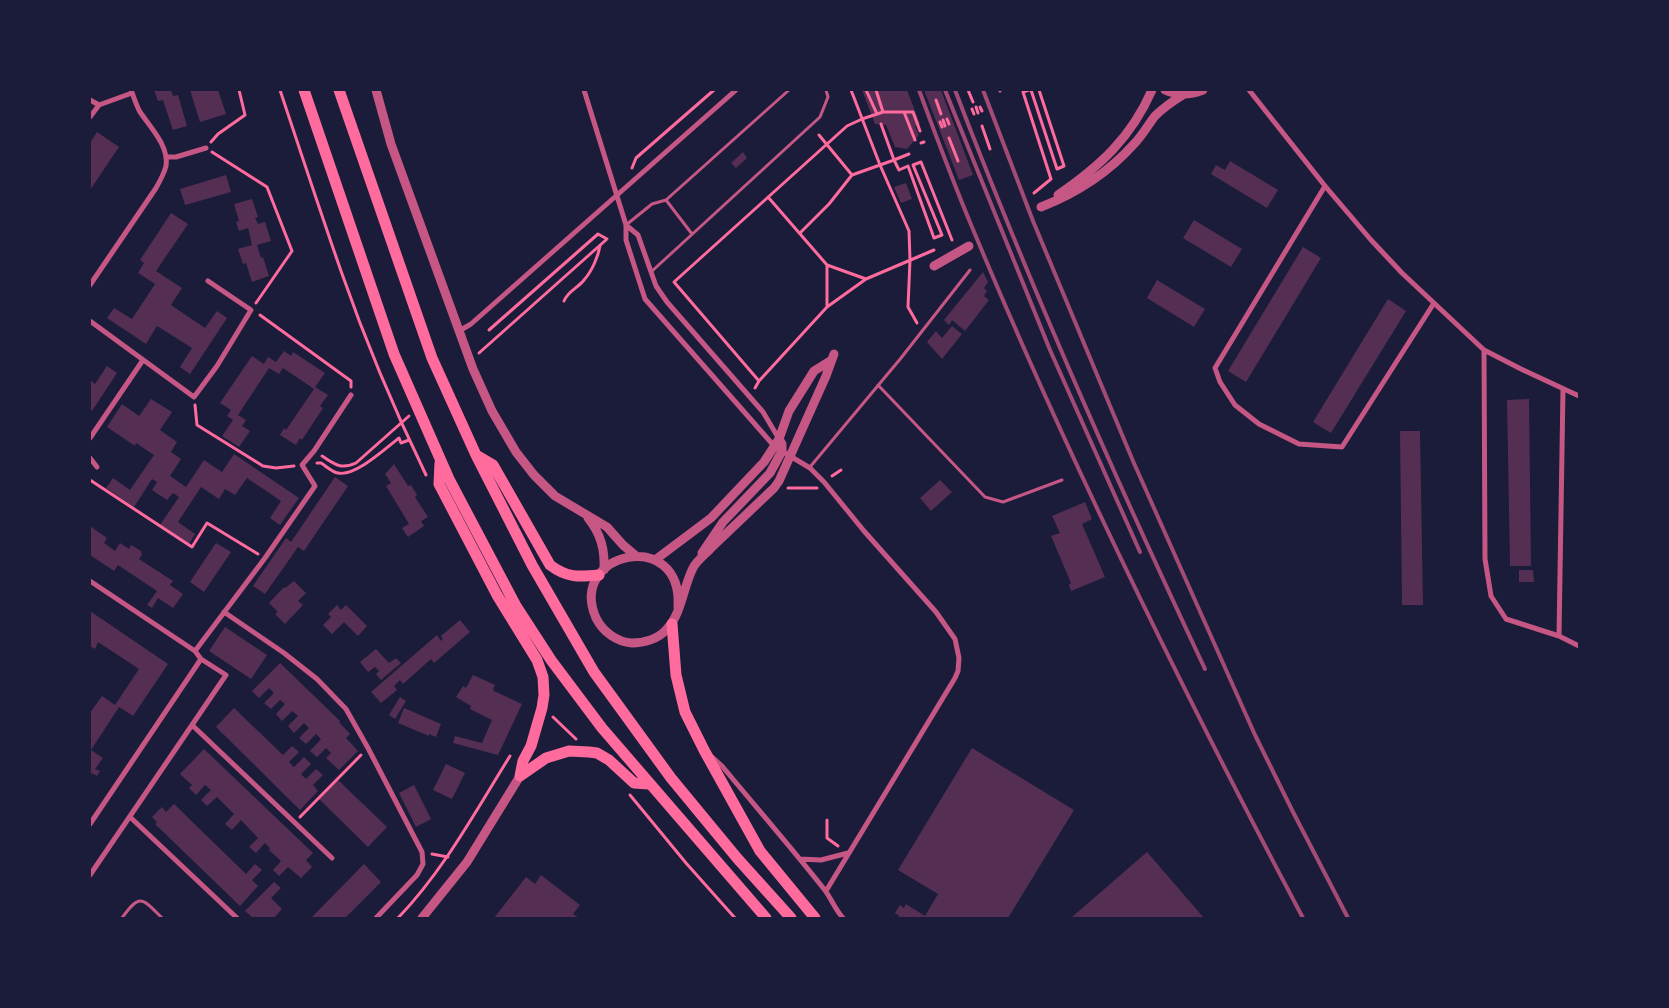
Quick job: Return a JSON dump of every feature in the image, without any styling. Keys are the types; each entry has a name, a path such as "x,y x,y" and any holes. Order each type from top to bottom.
{"main road":[{"path":"304,90 394,354 462,505 516,606 551,660 602,728 766,918"},
{"path":"339,90 432,358 476,454 532,564 594,672 671,778 737,858 791,918"},
{"path":"476,454 493,465 550,564 560,572 572,576 601,573"},
{"path":"440,458 439,484 497,595 537,660 543,677 544,695 542,708 531,746 523,761 520,776"},
{"path":"672,624 676,675 685,712 760,852 815,918"},
{"path":"520,776 546,758 569,751 589,752 597,753 609,760 634,782 649,784"}],"street":[{"path":"376,90 391,144 473,369 488,402 516,452 534,475 556,496 607,527 636,556"},
{"path":"584,90 626,225 626,240 644,299 781,448 810,468 824,482 864,531 936,612 955,639 959,658 958,671 955,678 826,892"},
{"path":"459,331 471,324 736,90"},
{"path":"1152,90 1144,110 1127,134 1104,160 1041,207 1073,193 1108,169 1135,144 1166,106 1183,95 1203,90"},
{"path":"1165,90 1183,95"},
{"path":"1249,90 1325,186 1402,273 1484,350 1579,396"},
{"path":"90,117 99,105 132,91 139,110 163,145 166,157 163,175 156,188 90,285"},
{"path":"90,100 99,105"},
{"path":"166,157 176,157 206,148"},
{"path":"1325,186 1215,368 1220,382 1235,405 1259,424 1299,444 1342,447 1434,303"},
{"path":"626,225 638,235 656,286 667,302 763,412 781,448"},
{"path":"934,266 969,246"},
{"path":"90,321 194,397 217,366 251,310 208,281"},
{"path":"1484,350 1485,559 1491,596 1506,619 1558,636 1579,646"},
{"path":"583,513 594,526 602,542 605,557 601,573 595,584 592,603 598,622 611,636 629,642 648,641 665,631 672,624 694,566 723,522 770,473 781,448 826,376 832,357 814,371 789,411 781,448 779,481 694,566"},
{"path":"90,438 143,360"},
{"path":"1558,636 1563,389"},
{"path":"195,651 265,558 315,486 302,465 314,451 351,395"},
{"path":"654,560 711,518 764,462 781,448"},
{"path":"90,458 97,467"},
{"path":"601,573 613,562 624,558 636,556 654,560 669,572 674,580 678,588 678,607"},
{"path":"90,581 195,651 201,659 226,675 91,873"},
{"path":"224,612 284,653 316,679 346,709 422,852 423,864 417,875 376,918"},
{"path":"90,824 201,659"},
{"path":"192,725 332,858"},
{"path":"704,750 722,766 800,859 826,892 835,909 843,918"},
{"path":"422,918 467,862 520,776"},
{"path":"130,817 237,918"},
{"path":"800,859 821,860 848,853"}],"lane":[{"path":"626,225 652,204 666,200 789,90"},
{"path":"650,272 820,117 828,97 826,90"},
{"path":"666,200 692,234"},
{"path":"810,468 970,270"},
{"path":"878,385 986,497 1003,502 1062,480"},
{"path":"122,918 132,903 138,901 148,904 162,918"}],"path":[{"path":"239,90 246,115 218,134 206,148 267,187 292,251 251,310 351,380 351,395"},
{"path":"632,168 636,158 714,90"},
{"path":"851,90 880,165 909,231 908,308 917,322"},
{"path":"866,90 877,114"},
{"path":"876,90 883,112"},
{"path":"968,90 973,102"},
{"path":"1034,193 1051,179 1023,92 1028,90 1057,169 1064,166 1039,90"},
{"path":"936,100 941,114"},
{"path":"976,108 978,113 976,108"},
{"path":"759,381 674,282 847,126 883,112 913,112 920,130"},
{"path":"904,112 915,140"},
{"path":"943,121 945,126 943,121"},
{"path":"881,124 899,170 908,166 934,238 942,235 913,165 921,162 952,240"},
{"path":"982,126 990,149"},
{"path":"819,135 852,175"},
{"path":"949,138 958,161"},
{"path":"800,233 829,204 852,175 909,154"},
{"path":"768,197 828,265 866,279"},
{"path":"489,330 598,234 607,239 587,257"},
{"path":"564,301 566,295 584,280 598,255 600,245"},
{"path":"755,388 759,381 827,307 866,279 932,252"},
{"path":"827,307 828,265"},
{"path":"194,397 197,425 263,466 276,468 321,463 337,473 344,473 358,468 398,438 401,443 409,440"},
{"path":"314,451 338,466 347,467"},
{"path":"832,476 841,470"},
{"path":"90,480 192,547 208,523 265,558"},
{"path":"542,708 589,752"},
{"path":"294,822 368,748"},
{"path":"398,918 429,883 448,857 514,748"},
{"path":"624,788 686,863 735,918"},
{"path":"827,820 827,838 848,853"},
{"path":"422,852 448,857"}],"building":[{"path":"154,90 171,90 173,96 178,95 187,126 173,130 163,100 158,101"},
{"path":"190,90 218,90 226,114 200,122"},
{"path":"862,90 907,90 920,124 915,126 919,135 907,149 895,147 886,125 875,124"},
{"path":"924,90 941,90 973,175 959,180"},
{"path":"97,132 119,147 90,190 90,143"},
{"path":"743,152 747,158 736,168 731,163"},
{"path":"1230,161 1278,190 1267,208 1211,174 1216,165 1225,170"},
{"path":"226,175 231,192 185,205 180,189"},
{"path":"906,183 912,199 901,203 894,187"},
{"path":"252,199 258,217 255,218 258,224 265,222 271,241 257,245 269,276 252,282 246,263 243,264 238,249 252,245 248,228 239,231 236,222 239,221 234,204"},
{"path":"171,213 188,224 156,271 182,288 171,305 205,328 217,311 227,318 190,374 180,367 192,348 157,326 146,344 107,318 114,308 132,319 155,284 138,273 144,263 140,260"},
{"path":"1194,220 1242,249 1231,267 1183,238"},
{"path":"1303,247 1321,258 1246,382 1228,371"},
{"path":"983,272 988,282 984,288 987,291 984,296 989,300 965,331 952,320 949,325 944,320"},
{"path":"1157,280 1205,309 1194,327 1147,298"},
{"path":"1388,299 1406,311 1331,433 1313,422"},
{"path":"952,326 962,334 942,359 927,342 936,331 942,338"},
{"path":"284,351 291,356 293,352 325,373 315,387 328,395 320,406 323,408 302,440 300,438 296,445 280,435 284,428 286,430 314,389 283,368 279,374 269,368 238,415 246,420 242,426 250,431 239,447 222,436 233,420 227,416 231,410 220,403 252,356 264,364 268,357 276,362"},
{"path":"107,366 117,373 92,411 90,409 90,380 95,384"},
{"path":"151,399 172,412 160,430 177,442 171,452 181,459 170,476 186,487 204,460 222,472 234,454 299,498 280,525 270,518 281,501 247,478 235,495 225,489 219,499 201,487 178,522 195,534 189,544 160,525 179,497 173,493 167,500 152,490 157,482 152,479 134,507 106,488 113,478 130,490 154,455 136,443 135,446 107,427 122,404 139,416"},
{"path":"1529,399 1531,566 1510,566 1507,400"},
{"path":"1400,431 1420,431 1423,605 1402,605"},
{"path":"394,464 408,486 411,485 417,495 415,497 428,517 421,521 424,526 408,537 402,528 409,524 386,486 391,483 385,474"},
{"path":"335,477 348,486 304,551 298,547 265,594 253,586 286,538 291,542"},
{"path":"940,480 952,492 931,511 920,498"},
{"path":"1085,502 1092,519 1082,524 1105,577 1071,591 1069,585 1071,583 1051,536 1060,533 1052,516"},
{"path":"90,526 107,538 104,543 115,551 120,543 129,549 131,545 141,551 142,555 139,559 173,581 170,585 183,594 173,608 158,598 152,608 147,605 157,591 118,565 114,571 90,555"},
{"path":"216,543 231,552 204,592 190,582"},
{"path":"1519,570 1533,570 1534,582 1519,582"},
{"path":"294,581 306,593 298,601 303,605 285,624 275,614 278,612 269,603 284,587"},
{"path":"337,605 341,610 346,605 367,626 358,636 344,622 332,634 323,625 331,617 328,614"},
{"path":"90,611 168,664 133,716 119,707 91,750 103,758 95,769 100,771 97,776 92,773 90,777 90,713 102,696 115,705 139,669 98,642 95,649 90,646"},
{"path":"460,620 470,632 434,663 431,659 403,684 400,680 394,686 397,690 381,703 371,692 437,635 441,641 443,639 441,636"},
{"path":"225,627 267,655 251,679 209,651"},
{"path":"376,649 389,663 396,658 401,663 381,680 376,674 379,671 375,667 368,672 360,662"},
{"path":"280,663 340,721 350,734 346,738 358,751 339,770 326,758 331,753 326,748 317,757 310,751 321,739 316,734 306,744 299,738 309,728 304,723 294,733 288,726 298,716 292,711 282,721 276,714 285,704 280,700 271,709 264,703 274,693 269,688 259,698 252,691"},
{"path":"473,675 495,685 494,691 522,704 498,755 453,743 455,736 482,743 492,720 470,709 471,706 456,697 463,686 466,688"},
{"path":"400,697 406,701 395,719 389,715"},
{"path":"234,708 283,755 292,746 299,752 289,762 294,767 304,757 311,764 301,774 306,779 316,769 323,775 313,785 318,791 300,810 216,727"},
{"path":"404,708 441,724 436,737 398,723"},
{"path":"972,748 1074,810 1008,918 898,918 899,916 895,913 900,905 904,908 906,904 925,916 938,894 898,870"},
{"path":"204,749 313,853 306,860 312,867 301,878 288,867 279,876 273,870 281,861 269,850 270,848 265,843 256,853 249,847 258,838 241,820 232,830 225,824 234,814 217,797 207,806 201,800 211,790 205,785 196,795 189,788 192,785 180,774"},
{"path":"446,764 465,773 452,799 433,790"},
{"path":"338,780 387,827 368,847 319,799"},
{"path":"414,785 431,819 416,827 399,793"},
{"path":"174,804 246,874 255,864 262,870 252,880 258,886 240,906 155,824 157,822 152,817 162,807 166,812"},
{"path":"1147,852 1204,918 1072,917"},
{"path":"364,864 381,882 345,918 311,918"},
{"path":"541,875 580,905 573,914 579,918 494,918 526,877 535,884"},
{"path":"274,882 281,888 271,898 282,909 274,918 253,918 245,911"}],"railway":[{"path":"919,90 951,176 1009,315 1088,490 1214,748 1303,918"},
{"path":"945,90 1050,350 1140,552"},
{"path":"955,90 1013,236 1074,381 1205,669"},
{"path":"983,90 1033,221 1133,461 1255,735 1348,918"}]}
